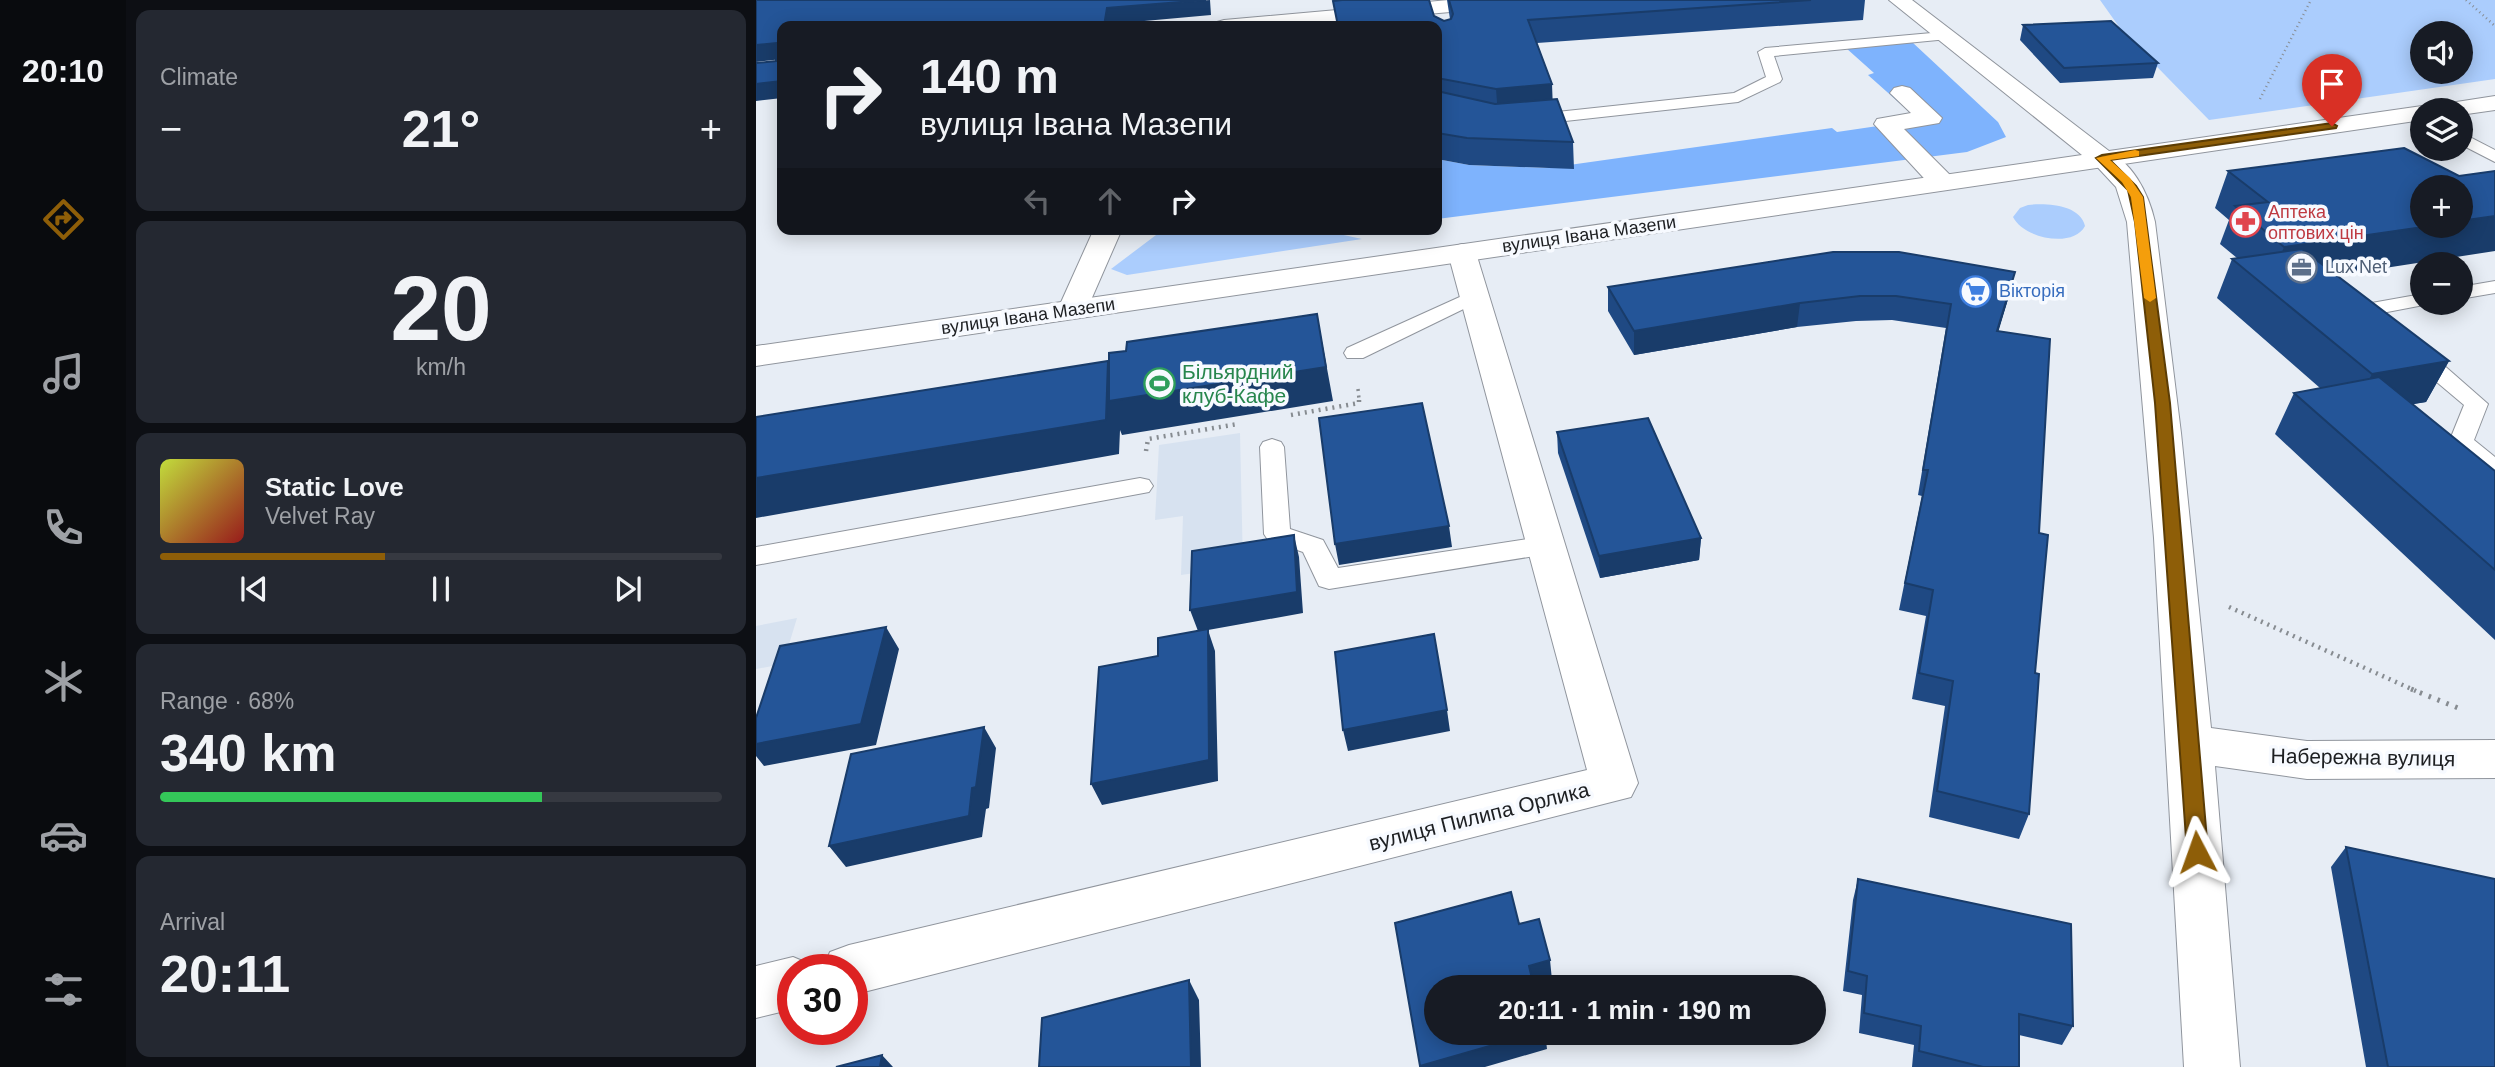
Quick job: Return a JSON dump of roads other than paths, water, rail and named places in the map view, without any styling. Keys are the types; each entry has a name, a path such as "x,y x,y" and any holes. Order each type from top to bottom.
{"street":[{"path":"1300,21 1438,12 1518,0"},
{"path":"1899,0 2102,158 2132,188 2137,197 2162,403 2190,744 2212,1067"},
{"path":"1902,93 1930,118 1886,124 1942,182"},
{"path":"2473,106 2495,103"},
{"name":"вулиця Івана Мазепи","path":"756,356 2102,158 2410,117"},
{"path":"1073,309 1105,235"},
{"name":"вулиця Пилипа Орлика","path":"868,965 1614,783 1462,253"},
{"name":"Набережна вулиця","path":"2190,744 2307,760 2495,759"},
{"path":"756,992 777,987"}],"lane":[{"path":"1511,122 1738,97 1774,79 1765,52 1942,36"},
{"path":"2473,145 2495,158"},
{"path":"2473,291 2495,287"},
{"path":"1355,353 1473,297"},
{"path":"2410,302 2366,310 2476,404 2461,442 2495,469"},
{"path":"1272,447 1277,534 1314,546 1329,579 1547,545"},
{"path":"756,556 1140,486"}],"place":[{"name":"Аптека оптових цін","path":"2245,222"},
{"name":"Lux Net","path":"2302,267"},
{"name":"Вікторія","path":"1976,291"},
{"name":"Більярдний клуб-Кафе","path":"1159,383"}]}
